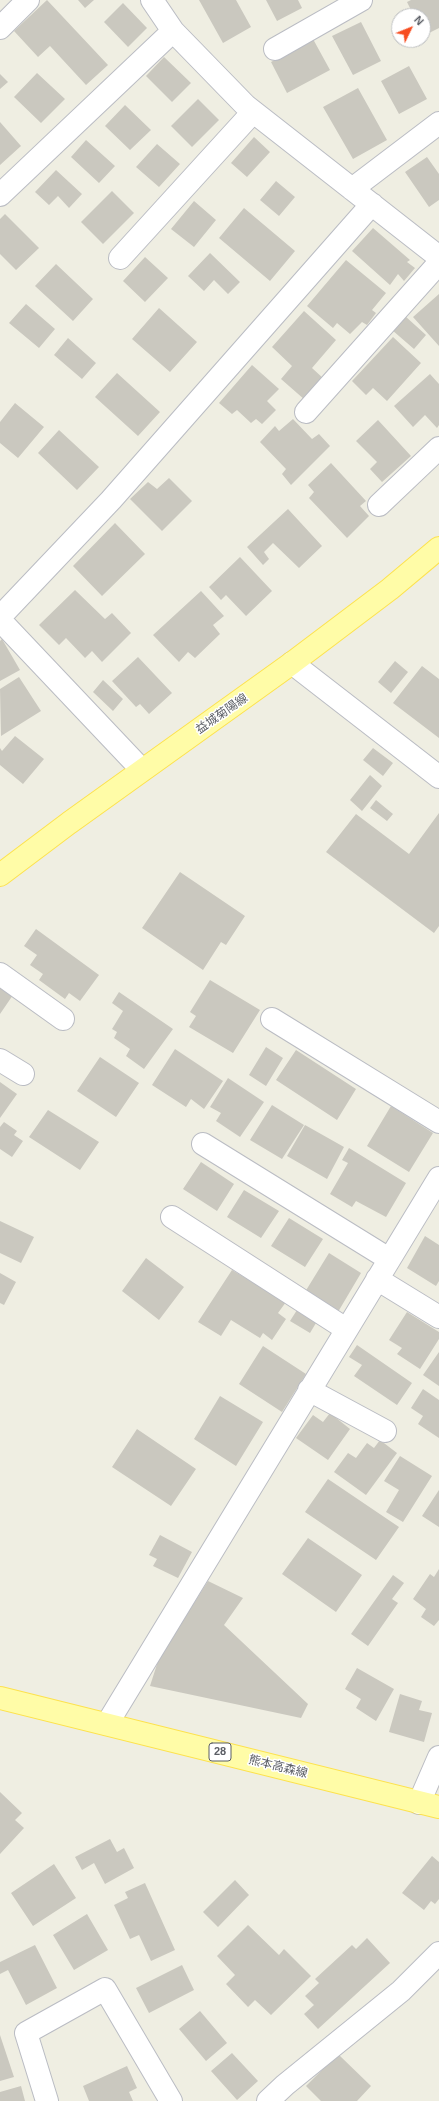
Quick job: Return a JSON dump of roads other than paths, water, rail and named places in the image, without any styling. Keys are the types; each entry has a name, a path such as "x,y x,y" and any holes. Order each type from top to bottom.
{"main road":[{"name":"益城菊陽線","path":"0,875 142,770 292,663 390,589 439,548"},
{"name":"熊本高森線","path":"0,1698 429,1805"}],"street":[{"path":"0,28 28,0"},
{"path":"152,0 173,31 253,112 439,257"},
{"path":"275,49 361,0"},
{"path":"0,195 173,31"},
{"path":"120,258 253,112"},
{"path":"352,189 439,123"},
{"path":"142,770 0,619 111,500 372,204"},
{"path":"306,412 439,263"},
{"path":"379,505 439,448"},
{"path":"292,663 439,778"},
{"path":"0,974 62,1019"},
{"path":"272,1019 439,1122"},
{"path":"0,1060 23,1074"},
{"path":"204,1144 389,1259"},
{"path":"107,1724 439,1178"},
{"path":"172,1217 346,1329"},
{"path":"377,1279 439,1317"},
{"path":"309,1390 385,1431"},
{"path":"429,1805 439,1757"},
{"path":"268,2101 285,2085 400,1991 439,1953"},
{"path":"47,2101 26,2032 105,1989 170,2101"}]}
